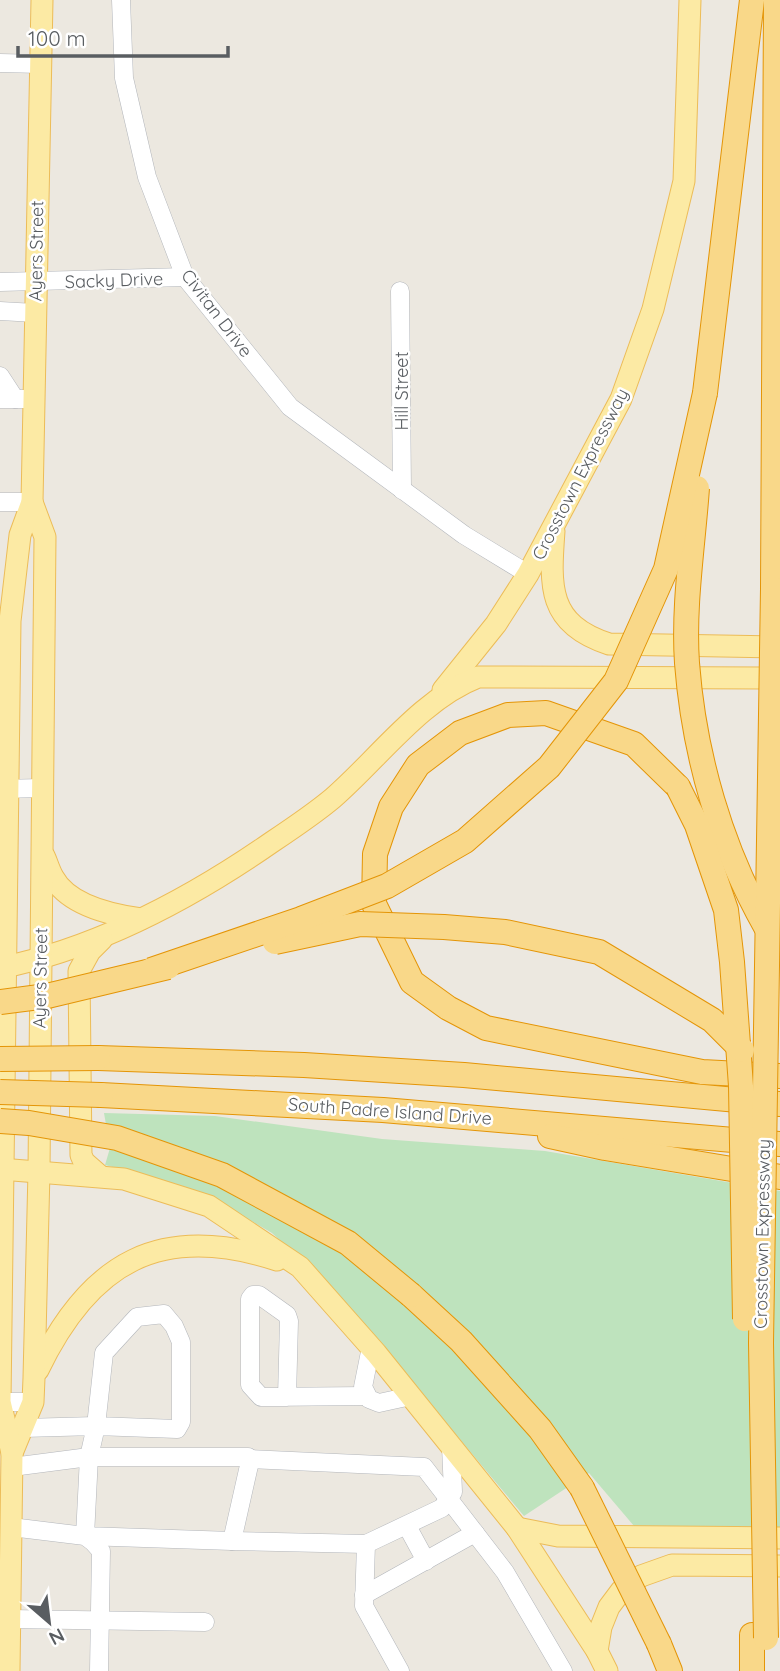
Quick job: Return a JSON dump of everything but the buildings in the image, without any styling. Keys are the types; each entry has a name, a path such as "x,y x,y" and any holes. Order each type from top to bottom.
{"highway":[{"path":"752,0 705,393 689,589 687,663 699,745 713,804 732,862 780,952"},
{"name":"Crosstown Expressway","path":"766,1671 759,1636 761,1329 773,589 776,0"},
{"path":"151,970 301,919 387,886 465,841 549,767 616,681 666,569 705,393"},
{"path":"752,1671 759,1636 741,1086 732,962 726,910 697,825 678,787 634,744 546,713 508,715 460,733 418,765 391,807 375,854 374,904 412,982 448,1008 486,1028 702,1072 780,1076"},
{"path":"0,1002 47,996 360,924 505,932 599,952 712,1020 780,1087"},
{"path":"0,1059 98,1058 304,1065 464,1075 780,1104"},
{"name":"South Padre Island Drive","path":"0,1092 101,1095 454,1115 780,1144"},
{"path":"454,1115 605,1148 780,1177"},
{"path":"0,1121 29,1123 117,1138 222,1175 348,1242 411,1294 461,1341 540,1429 582,1488 670,1671"}],"main road":[{"name":"Ayers Street","path":"11,1446 33,1402 39,1171 45,537 32,502 16,399 35,313 42,0"},
{"name":"Crosstown Expressway","path":"426,710 496,624 528,574 621,399 653,309 684,181 690,0"},
{"name":"Ayers Street","path":"9,1671 7,1518 11,1446 0,1402 4,690 10,621 7,593 20,535 32,502"},
{"path":"554,524 551,579 558,605 570,622 587,637 609,644 780,647"},
{"path":"4,690 43,671"},
{"path":"3,967 41,958 106,935 228,873 332,799 426,710 458,685 478,677 780,678"},
{"path":"41,850 53,878 66,891 81,901 119,916 141,919"},
{"path":"100,1176 81,1155 79,971 90,951 106,935"},
{"path":"1,1169 124,1179 209,1206 300,1267 371,1347 517,1528 597,1651 607,1671"},
{"path":"34,1378 56,1335 89,1290 111,1272 146,1254 183,1245 223,1246 300,1267"},
{"path":"517,1528 558,1536 780,1538"},
{"path":"597,1651 601,1627 609,1607 621,1591 641,1576 672,1565 780,1566"}],"street":[{"name":"Civitan Drive","path":"121,0 124,78 147,177 186,277 290,407 464,535 528,574"},
{"path":"0,63 41,64"},
{"name":"Sacky Drive","path":"0,282 186,277"},
{"name":"Hill Street","path":"400,291 402,490"},
{"path":"0,311 35,313"},
{"path":"0,376 16,399"},
{"path":"0,502 32,502"},
{"path":"4,789 42,788"},
{"path":"287,1397 287,1315 259,1295 253,1295 250,1298 250,1385 261,1397 287,1397 367,1396 379,1403 411,1396"},
{"path":"11,1446 96,1426 177,1429 181,1422 181,1342 174,1326 164,1314 137,1317 104,1353 96,1426 89,1457 85,1536"},
{"path":"367,1396 363,1387 371,1347"},
{"path":"0,1402 33,1402"},
{"path":"11,1446 89,1457 250,1458 424,1467 505,1572 563,1671"},
{"path":"7,1518 85,1536 366,1544 442,1508 453,1492 451,1446"},
{"path":"232,1541 250,1458"},
{"path":"407,1525 426,1561"},
{"path":"364,1595 475,1533"},
{"path":"85,1536 101,1551 99,1671"},
{"path":"366,1544 364,1606 400,1671"},
{"path":"9,1619 205,1622"}],"green space":[{"path":"104,1113 215,1116 382,1139 545,1151 780,1191 780,1529 634,1526 589,1473 524,1516 320,1277 272,1233 220,1203 176,1184 105,1165 110,1148"}]}
